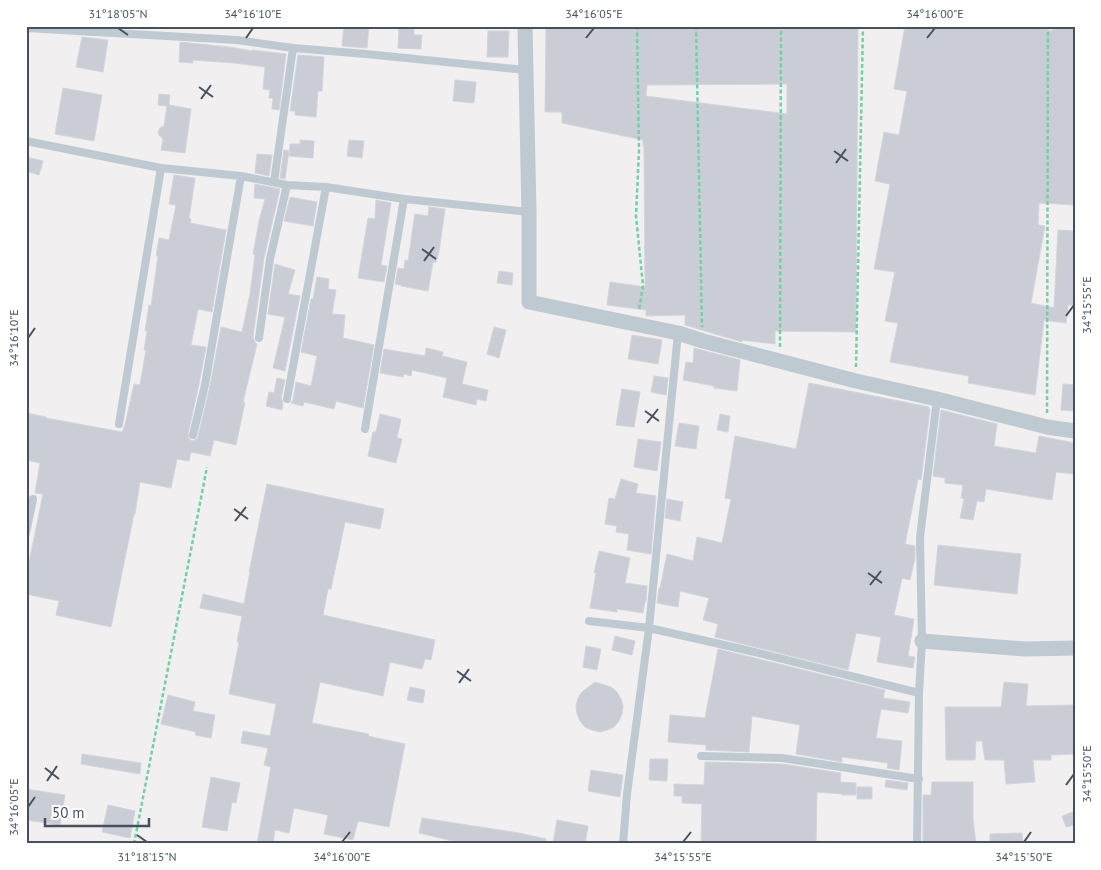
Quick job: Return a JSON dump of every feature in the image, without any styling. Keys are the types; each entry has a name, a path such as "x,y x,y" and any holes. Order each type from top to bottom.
{"street":[{"path":"525,26 529,302 678,333 856,382 937,399 1048,427 1075,431"},
{"path":"922,641 1025,649 1075,648"}],"lane":[{"path":"26,28 113,29 526,70"},
{"path":"274,182 293,48"},
{"path":"26,141 161,168 241,176 287,185 326,187 404,199 529,212"},
{"path":"119,424 161,168"},
{"path":"194,435 205,385 241,176"},
{"path":"259,338 270,259 287,185"},
{"path":"287,399 326,187"},
{"path":"365,429 404,199"},
{"path":"623,844 627,794 649,628 678,333"},
{"path":"917,844 919,693 922,641 920,537 937,399"},
{"path":"26,534 33,500"},
{"path":"589,621 649,628 919,693"},
{"path":"701,756 782,758 919,779"}],"path":[{"path":"637,26 639,150 636,216 643,286 637,324"},
{"path":"696,26 703,341"},
{"path":"780,361 781,26"},
{"path":"856,382 863,26"},
{"path":"1048,26 1048,427"},
{"path":"134,844 207,467"}],"building":[{"path":"344,26 369,26 367,48 342,46"},
{"path":"399,26 414,26 414,35 422,35 421,49 398,48"},
{"path":"546,26 858,26 856,332 775,331 775,344 742,340 742,342 685,325 685,315 646,316 646,310 607,305 610,282 645,287 643,140 562,123 562,112 545,112","holes":["787,84 787,114 646,96 647,85"]},
{"path":"905,26 1029,26 1052,31 1052,26 1075,26 1075,205 1039,203 1038,225 1045,226 1031,303 1054,308 1058,230 1075,231 1075,305 1068,305 1066,323 1044,320 1035,395 968,383 969,376 890,362 898,323 885,321 895,272 874,269 890,184 875,181 884,132 899,135 907,91 894,89"},
{"path":"488,31 509,31 508,57 487,57"},
{"path":"82,37 108,40 103,72 76,67"},
{"path":"180,42 286,54 279,110 272,109 273,98 269,98 270,90 263,89 265,67 193,60 193,63 179,62"},
{"path":"298,55 324,57 322,91 318,91 316,117 295,115 295,111 290,111"},
{"path":"455,80 476,82 474,103 453,101"},
{"path":"63,88 102,95 94,141 55,134"},
{"path":"159,94 170,95 169,105 191,109 185,153 161,150 163,139 158,132 164,126 167,106 158,105"},
{"path":"300,140 314,141 313,158 289,156 290,144 300,144"},
{"path":"349,140 364,141 362,158 347,156"},
{"path":"284,150 289,151 285,179 280,178"},
{"path":"257,154 272,155 269,176 255,173"},
{"path":"26,157 43,161 39,175 26,171"},
{"path":"174,175 195,178 190,223 226,230 212,312 198,309 191,345 206,347 188,434 189,439 192,441 197,439 198,436 221,327 242,332 250,294 255,255 253,254 265,199 254,198 255,184 280,189 264,258 253,337 257,344 243,402 245,402 236,445 214,440 210,456 191,452 189,461 177,459 171,488 140,482 111,627 56,615 59,601 26,594 26,577 43,494 35,493 40,463 26,460 26,413 122,432 134,384 140,385 146,350 144,350 147,331 145,331 149,305 151,306 159,238 169,240 176,205 169,204"},
{"path":"290,197 317,202 313,226 284,221"},
{"path":"376,200 391,203 381,265 387,266 384,282 358,278 368,218 375,219"},
{"path":"429,207 445,209 439,252 436,262 433,262 428,291 395,284 398,268 404,269 405,260 408,261 415,214 428,216"},
{"path":"275,264 295,270 288,294 300,296 285,371 273,368 285,317 268,314"},
{"path":"499,271 513,273 512,285 497,283"},
{"path":"317,277 329,279 328,289 336,290 332,314 345,315 343,338 374,345 363,408 336,401 334,409 304,402 303,406 291,403 296,382 311,386 317,356 301,352"},
{"path":"494,327 506,330 499,358 487,354"},
{"path":"632,335 662,340 658,364 628,359"},
{"path":"426,348 443,352 442,356 467,362 462,384 488,390 486,401 477,399 476,405 443,397 447,378 412,370 411,376 404,374 403,377 380,373 384,349 425,356"},
{"path":"694,348 740,360 737,391 714,388 714,386 683,380 686,362 693,363"},
{"path":"654,376 668,378 666,395 651,392"},
{"path":"277,378 285,380 281,398 283,403 282,410 266,406 269,392 274,393"},
{"path":"809,383 929,407 930,409 921,480 918,479 905,544 915,546 915,558 910,580 902,578 894,615 914,619 908,656 915,657 913,668 877,662 881,637 856,633 848,670 715,637 718,624 703,620 709,598 680,591 678,607 657,603 667,554 693,561 697,537 722,543 731,499 725,498 735,436 796,449"},
{"path":"1063,384 1075,385 1075,411 1061,410"},
{"path":"622,389 640,392 634,427 616,425"},
{"path":"941,410 997,424 994,446 1036,453 1039,436 1075,443 1075,474 1056,472 1052,500 986,489 984,502 977,501 973,520 960,518 964,499 961,498 963,485 945,483 945,478 933,476"},
{"path":"380,414 401,419 397,438 402,439 396,463 368,456 373,432 376,432"},
{"path":"720,414 730,416 728,432 717,430"},
{"path":"679,423 699,426 696,449 675,446"},
{"path":"638,439 661,442 657,471 634,467"},
{"path":"621,479 638,484 636,493 656,496 651,554 627,550 629,534 616,532 617,526 605,524 609,498 615,499"},
{"path":"267,484 384,509 380,529 345,522 331,589 328,589 323,615 435,640 431,660 425,659 422,669 390,662 383,696 320,682 312,723 369,734 368,736 405,744 389,827 358,821 353,840 324,834 328,815 294,808 289,833 275,830 273,844 257,844 271,767 264,765 268,748 241,743 243,731 270,736 276,704 229,694 242,616 200,608 203,594 244,604"},
{"path":"667,499 683,502 680,521 665,518"},
{"path":"938,545 1021,554 1017,594 934,585"},
{"path":"599,551 630,558 625,583 647,586 643,613 617,609 617,612 590,608 596,573 594,573"},
{"path":"615,636 635,641 632,655 612,650"},
{"path":"586,646 601,649 597,670 583,667"},
{"path":"718,649 885,690 883,698 910,702 908,713 881,709 876,738 902,741 899,770 887,768 888,763 842,757 842,762 796,754 800,725 752,716 749,752 706,750 706,745 668,742 670,715 705,718"},
{"path":"595,682 611,687 617,692 623,706 619,721 614,727 600,732 585,727 577,714 576,706 582,692"},
{"path":"1004,682 1028,684 1026,706 1075,705 1075,754 1051,755 1051,760 1033,760 1035,782 1006,784 1004,760 985,760 982,741 976,741 975,760 946,760 945,707 1001,707"},
{"path":"410,687 425,690 423,703 407,700"},
{"path":"168,695 195,702 193,711 215,715 211,738 195,735 196,732 161,724"},
{"path":"82,754 141,763 140,774 81,764"},
{"path":"650,759 668,759 667,781 649,780"},
{"path":"705,762 782,764 841,773 840,782 856,783 856,795 817,792 816,844 701,844 702,804 682,803 682,796 674,796 674,784 704,785"},
{"path":"591,770 623,775 620,797 588,791"},
{"path":"211,777 240,783 236,803 232,802 227,831 202,827"},
{"path":"886,780 908,783 907,790 885,787"},
{"path":"932,782 973,782 973,819 976,844 923,844 923,795 931,795"},
{"path":"857,787 872,787 872,799 857,799"},
{"path":"26,789 65,795 60,825 26,820"},
{"path":"108,805 135,811 130,838 102,832"},
{"path":"1073,812 1075,825 1066,827 1062,816"},
{"path":"422,818 546,839 545,844 475,844 448,840 419,833"},
{"path":"557,820 588,826 585,844 553,844"},
{"path":"1022,833 1023,844 990,844 990,834"}]}
